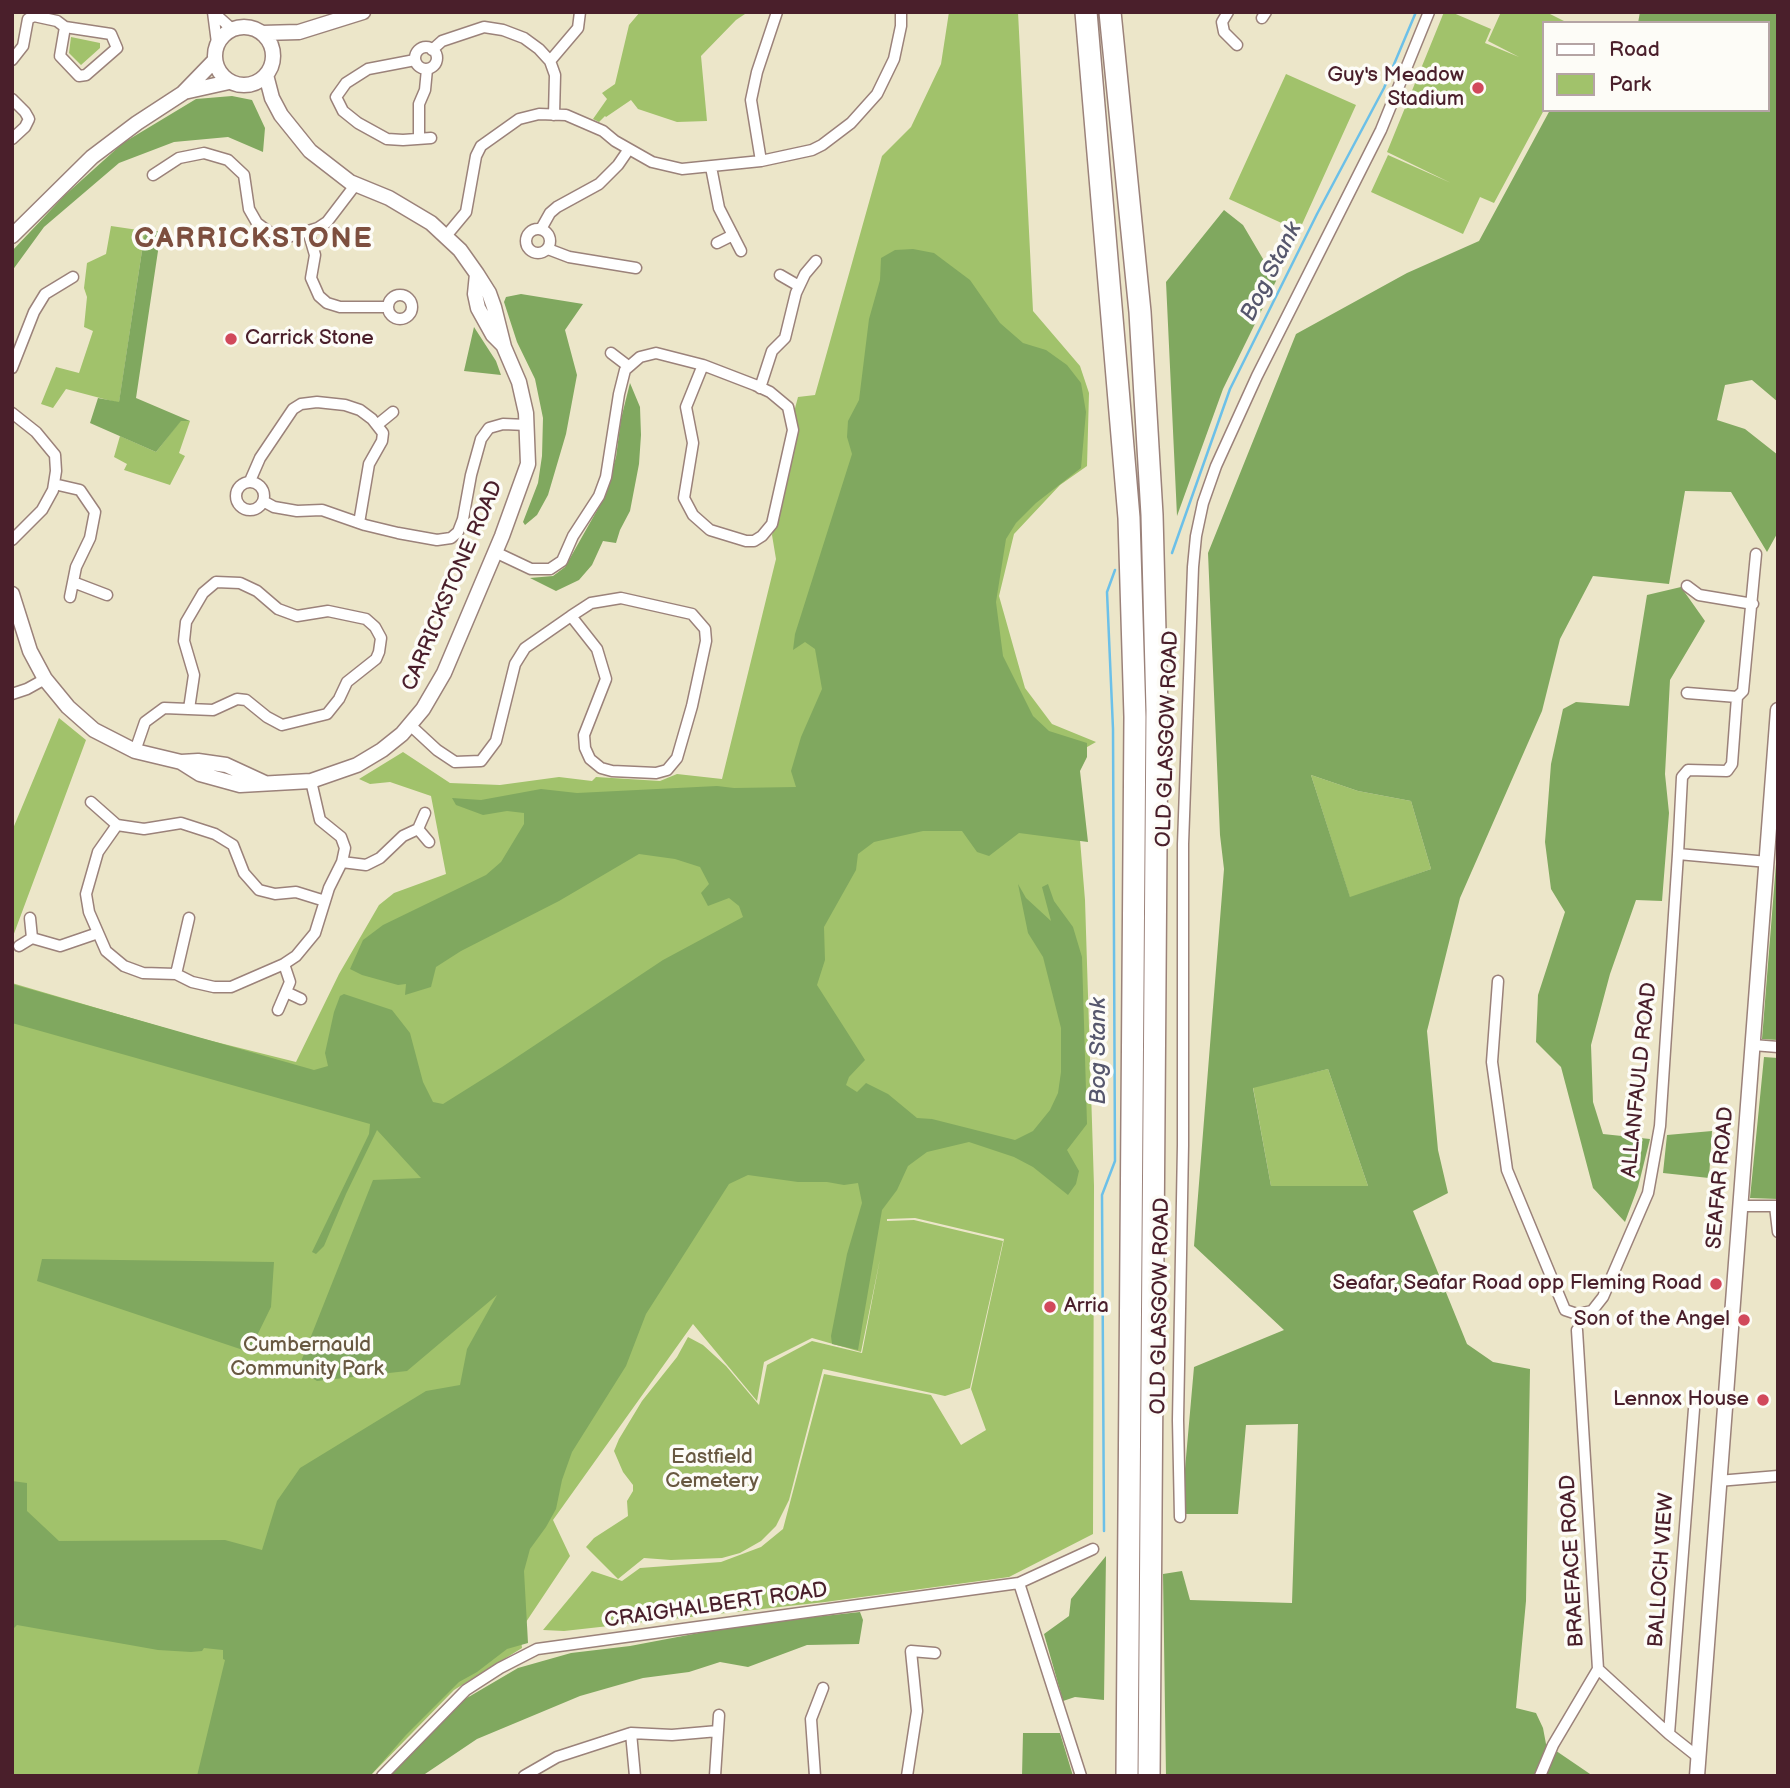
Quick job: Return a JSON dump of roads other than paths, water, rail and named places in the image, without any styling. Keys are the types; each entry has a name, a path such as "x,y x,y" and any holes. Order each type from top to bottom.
{"highway":[{"path":"1086,12 1129,518 1135,717 1127,1776"},
{"path":"1110,12 1140,312 1152,515 1157,709 1149,1776"}],"street":[{"path":"213,12 232,29"},
{"path":"213,12 217,43 215,61 219,73 229,82"},
{"path":"217,43 232,29 246,27 262,33 299,32 363,12"},
{"path":"550,61 578,28 580,12"},
{"path":"761,161 751,100 757,72 777,12"},
{"path":"446,236 466,212 476,156 481,146 519,119 539,114 566,115 603,131 652,162 668,167 711,167 761,161 812,150 851,123 867,107 885,80 894,59 901,12"},
{"path":"1228,12 1222,22 1224,32 1237,45"},
{"name":"OLD GLASGOW ROAD","path":"1180,1517 1178,1420 1183,1145 1183,844 1196,536 1203,503 1216,466 1257,376 1381,130 1429,12"},
{"path":"12,60 23,46 30,17 57,21 65,27 111,34 117,48 86,75 79,76 60,56 65,27"},
{"path":"432,50 442,41 484,27 503,30 524,38 550,61 555,75 554,115"},
{"path":"273,54 299,32"},
{"path":"247,86 259,82 271,67 273,54 270,42 262,33"},
{"path":"421,49 432,50 436,54 436,61 427,69 419,66 415,60 416,53 421,49"},
{"path":"415,60 368,69 346,83 336,97 344,110 358,123 387,139 431,138"},
{"path":"12,236 92,157 183,93 215,61"},
{"path":"419,139 419,104 425,90 427,69"},
{"name":"CARRICKSTONE ROAD","path":"12,594 30,651 45,678 68,707 94,730 135,751 181,762 200,774 240,785 311,781 357,765 382,750 410,725 444,673 495,552 528,464 526,413 519,382 504,347 489,293 460,250 411,210 336,173 310,151 297,137 272,98 266,75"},
{"path":"183,93 229,82 247,86 272,98"},
{"path":"12,99 29,120 12,139"},
{"path":"548,248 539,253 532,251 527,246 529,234 541,229 556,207 599,184 629,149"},
{"path":"153,175 179,158 192,155 204,153 228,160 244,175 249,209 257,223 269,232 288,237 318,229 327,222 356,184"},
{"path":"711,167 716,198 741,251"},
{"path":"541,229 550,237 548,248"},
{"path":"309,231 315,255 311,278 319,296 327,303 340,307 388,307"},
{"path":"718,243 733,235"},
{"path":"548,248 569,257 636,268"},
{"path":"760,388 772,351 785,338 799,286 816,261"},
{"path":"779,275 799,286"},
{"path":"12,368 34,312 46,294 73,277"},
{"path":"495,552 531,569 550,569 562,561 573,536 599,496 606,478 625,370 640,357 656,353 703,365 760,388 788,407 793,430 772,524 762,536 754,541 746,541 710,530 693,515 684,498 694,443 686,407 703,365"},
{"path":"611,354 628,366"},
{"path":"263,501 252,510 239,506 236,492 241,484 250,481 260,458 293,409 301,404 317,402 345,405 360,410 372,419 383,433 382,441 369,464 359,523"},
{"path":"12,412 36,432 55,455 56,471 54,484 42,510 12,540"},
{"path":"377,425 393,412"},
{"path":"263,501 274,507 297,511 322,510 359,523 437,540 451,537 458,532 463,520 481,439 489,428 503,424 527,425"},
{"path":"250,481 262,488 263,501"},
{"path":"54,484 80,490 95,512 90,538 76,566 70,597"},
{"path":"1687,693 1737,696 1743,691 1756,554"},
{"path":"73,582 107,595"},
{"path":"135,751 145,722 164,708 213,710 237,699 246,700 282,725 327,714 348,682 376,659 381,638 366,619 328,611 297,616 278,609 257,591 240,583 216,582 203,593 186,622 184,641 194,676 189,709"},
{"path":"1687,586 1699,595 1752,604"},
{"path":"410,725 437,750 455,762 481,761 496,741 515,664 525,648 571,616 591,603 621,598 692,614 705,629 706,641 692,706 677,758 667,770 656,773 612,771 601,768 590,759 585,748 584,735 606,679 597,649 571,616"},
{"path":"12,694 27,690 45,678"},
{"path":"1737,696 1732,764 1727,771 1688,770 1682,776 1678,854 1768,862"},
{"name":"SEAFAR ROAD","path":"1696,1776 1778,710"},
{"path":"117,825 97,852 86,894 89,912 106,951 124,966 143,973 176,974 192,982 214,987 231,986 284,964 296,956 314,933 342,862 345,848 341,837 320,820 311,781"},
{"path":"91,802 117,825 144,829 181,823 215,834 233,845 244,873 259,890 275,894 296,892 325,901"},
{"path":"342,862 366,866 386,853 403,836 418,829 425,813"},
{"path":"418,829 429,842"},
{"name":"ALLANFAULD ROAD","path":"1498,981 1492,1062 1507,1170 1565,1310 1577,1314 1592,1311 1603,1297 1648,1193 1660,1126 1678,854"},
{"path":"30,918 32,937"},
{"path":"176,974 189,918"},
{"path":"32,937 60,946 98,933"},
{"path":"19,946 32,937"},
{"path":"278,1010 290,982 284,964"},
{"path":"286,992 302,999"},
{"path":"1753,1045 1778,1048"},
{"path":"1739,1206 1777,1206 1778,1232"},
{"name":"BRAEFACE ROAD","path":"1540,1776 1553,1745 1598,1670 1577,1330"},
{"name":"BALLOCH VIEW","path":"1669,1734 1694,1409"},
{"path":"1718,1481 1778,1476"},
{"name":"CRAIGHALBERT ROAD","path":"382,1776 466,1690 537,1649 1019,1583 1093,1549"},
{"path":"1019,1583 1081,1776"},
{"path":"907,1776 917,1711 911,1651 935,1653"},
{"path":"1598,1670 1698,1757"},
{"path":"815,1776 811,1719 824,1688"},
{"path":"715,1776 719,1715"},
{"path":"524,1776 543,1771 557,1758 631,1733 671,1735 718,1731"},
{"path":"631,1733 635,1776"}],"waterway":[{"name":"Bog Stank","path":"1172,553 1230,389 1317,214 1384,88 1416,12"},
{"name":"Bog Stank","path":"1104,1531 1102,1195 1115,1161 1113,729 1107,592 1115,570"}],"place":[{"name":"Guy's Meadow Stadium","path":"1478,88"},
{"name":"Carrick Stone","path":"231,339"},
{"name":"Seafar, Seafar Road opp Fleming Road","path":"1716,1284"},
{"name":"Arria","path":"1050,1307"},
{"name":"Son of the Angel","path":"1744,1320"},
{"name":"Lennox House","path":"1763,1400"}],"district":[{"name":"CARRICKSTONE","path":"254,240"}],"park label":[{"name":"Cumbernauld Community Park","path":"307,1358"},
{"name":"Eastfield Cemetery","path":"712,1470"}]}
